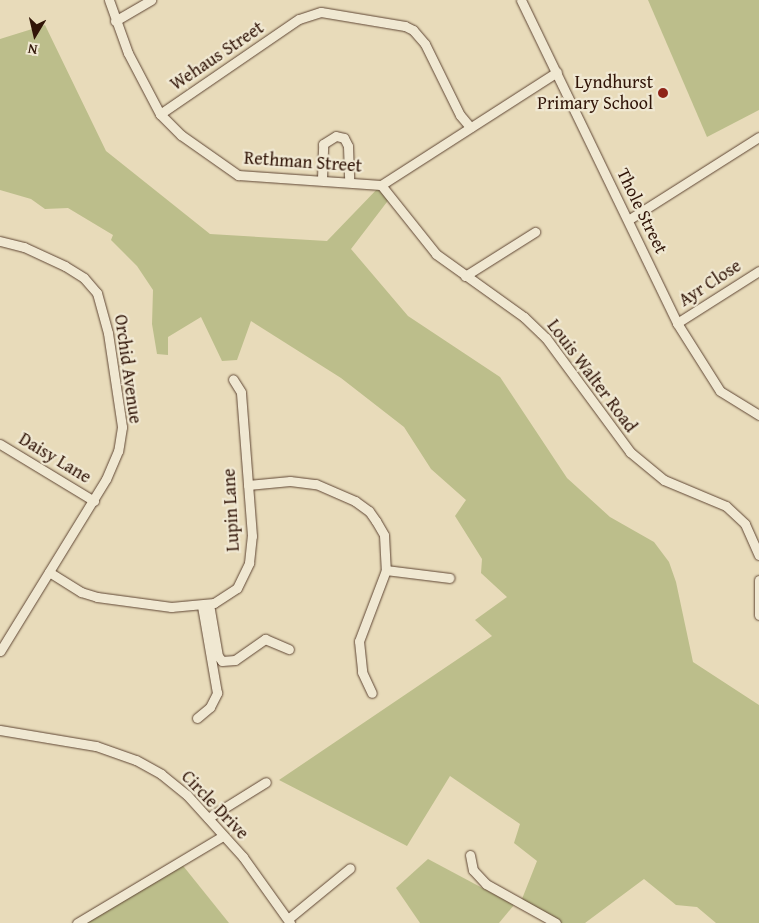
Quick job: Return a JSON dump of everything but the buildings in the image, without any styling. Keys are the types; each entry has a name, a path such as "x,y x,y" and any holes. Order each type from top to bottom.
{"street":[{"name":"Rethman Street","path":"109,0 115,21 160,114 181,135 235,174 349,180 381,185 557,72"},
{"path":"126,13 139,0"},
{"path":"115,21 151,0"},
{"name":"Thole Street","path":"521,0 678,323 720,391 759,415"},
{"name":"Wehaus Street","path":"160,114 299,19 321,12 405,26 413,30 425,44 460,115 470,128"},
{"path":"322,180 323,144 336,136 344,138 348,146 349,180"},
{"path":"628,220 759,137"},
{"name":"Louis Walter Road","path":"381,185 423,241 465,276 524,317 546,338 640,463 677,487 726,506 745,524 759,554"},
{"path":"465,276 535,232"},
{"name":"Orchid Avenue","path":"0,241 24,247 65,266 92,285 101,303 122,428 114,465 94,501 0,651"},
{"name":"Ayr Close","path":"678,323 759,271"},
{"name":"Lupin Lane","path":"49,572 81,592 115,601 206,605 225,598 237,588 249,563 252,536 240,392 234,378"},
{"name":"Daisy Lane","path":"1,447 94,501"},
{"path":"248,484 303,481 355,501 369,511 384,535 386,570 359,641 362,672 372,693"},
{"path":"386,570 450,578"},
{"path":"759,580 759,615"},
{"path":"206,605 218,656 222,661 235,660 261,640 274,640 289,649"},
{"path":"197,718 210,708 216,692 206,605"},
{"name":"Circle Drive","path":"0,730 70,740 136,760 173,782 243,857 289,921"},
{"path":"208,818 266,782"},
{"path":"77,923 223,836"},
{"path":"470,855 473,870 486,884 556,923"},
{"path":"289,921 350,868"}],"green space":[{"path":"648,0 759,0 759,110 707,137"},
{"path":"45,25 106,151 210,234 327,241 381,185 390,198 351,249 408,316 500,377 567,478 610,517 654,542 669,562 676,582 693,662 759,705 759,923 716,923 697,907 676,905 644,879 585,923 554,923 520,904 537,861 514,843 520,824 450,776 407,846 279,780 492,636 475,620 507,597 481,573 482,559 455,516 466,500 431,469 404,427 341,378 251,321 237,360 222,361 201,317 168,337 168,355 157,354 152,324 153,290 137,266 111,240 113,235 68,208 45,209 31,199 0,190 0,39"},
{"path":"428,859 514,905 499,923 420,923 396,888"},
{"path":"180,862 229,923 76,923"}],"place":[{"name":"Lyndhurst Primary School","path":"663,93"}]}
